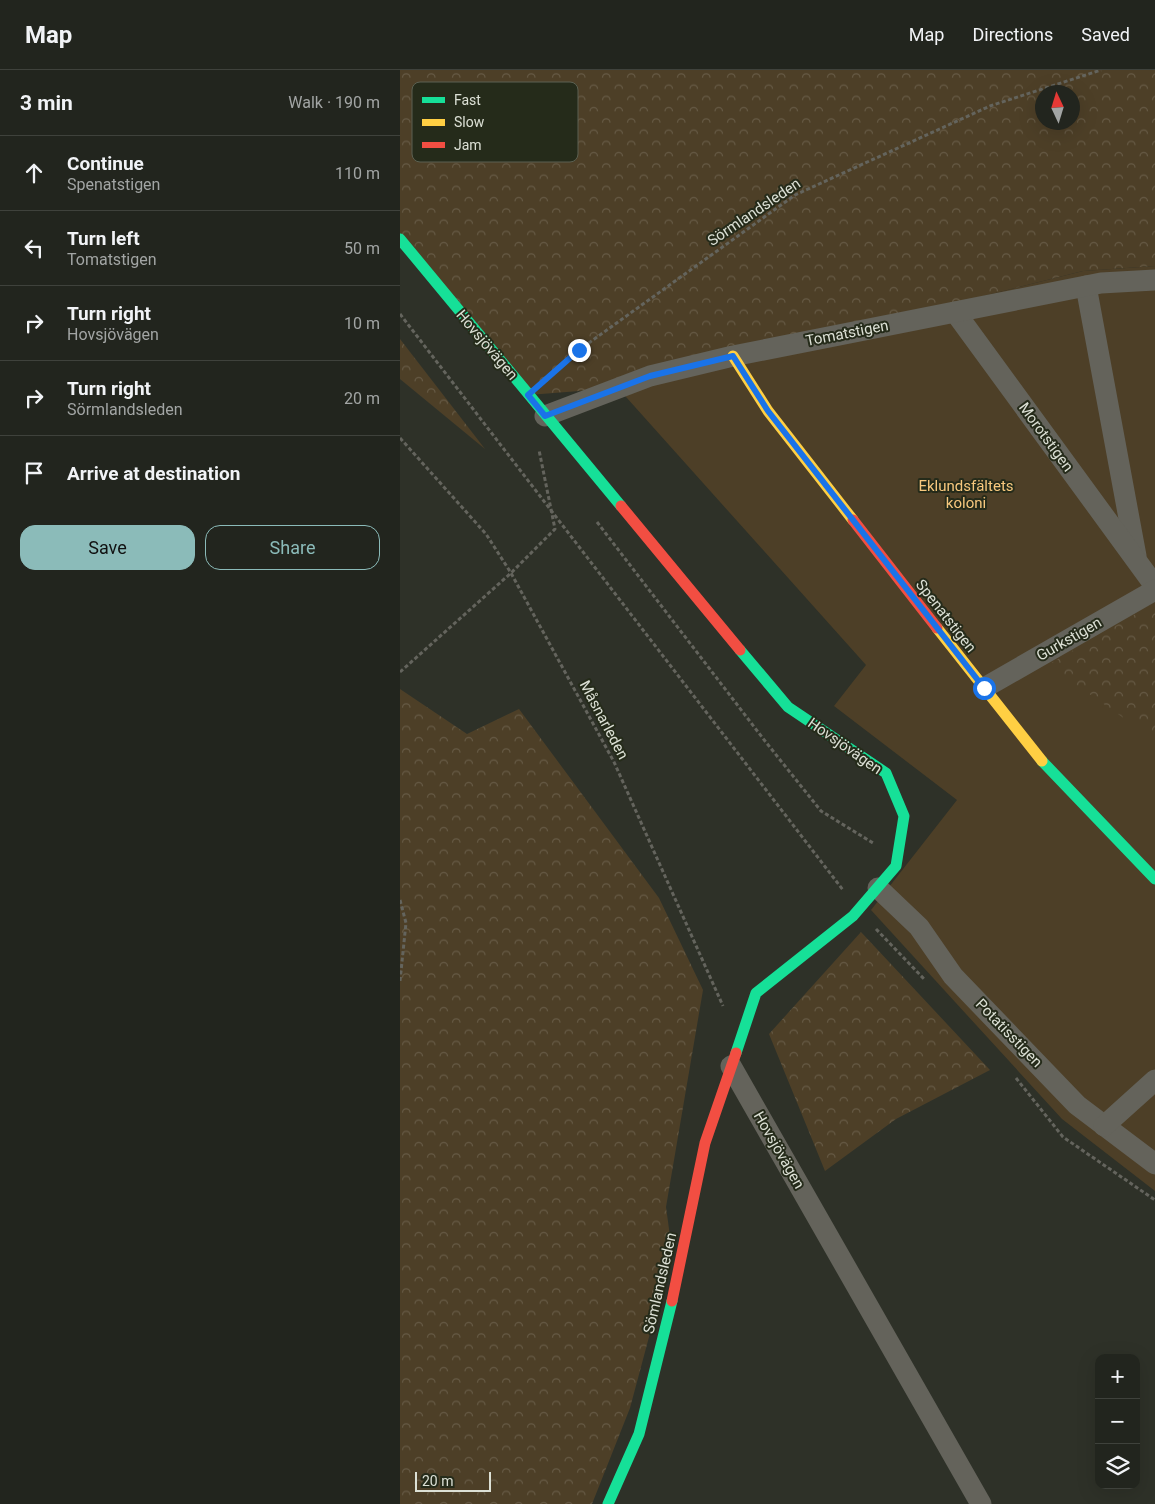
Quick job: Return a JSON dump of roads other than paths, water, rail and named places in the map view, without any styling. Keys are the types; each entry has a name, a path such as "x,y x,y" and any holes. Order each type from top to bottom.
{"street":[{"name":"Hovsjövägen","path":"400,239 788,707 886,773 904,816 896,866 853,916 756,993 731,1066 981,1504"},
{"name":"Tomatstigen","path":"545,416 650,376 733,356 1101,283 1155,280"},
{"name":"Morotstigen","path":"1086,286 1137,561"},
{"name":"Morotstigen","path":"955,312 1155,586"},
{"name":"Spenatstigen","path":"733,356 768,411 1050,770 1155,879"},
{"name":"Gurkstigen","path":"984,688 1155,590"},
{"name":"Potatisstigen","path":"878,888 919,928 953,976 1077,1105 1155,1164"},
{"name":"Sömlandsleden","path":"608,1504 639,1434 675,1289 705,1143 731,1066"},
{"path":"1104,1126 1155,1080"}],"park label":[{"name":"Eklundsfältets koloni","path":"966,494"}]}
